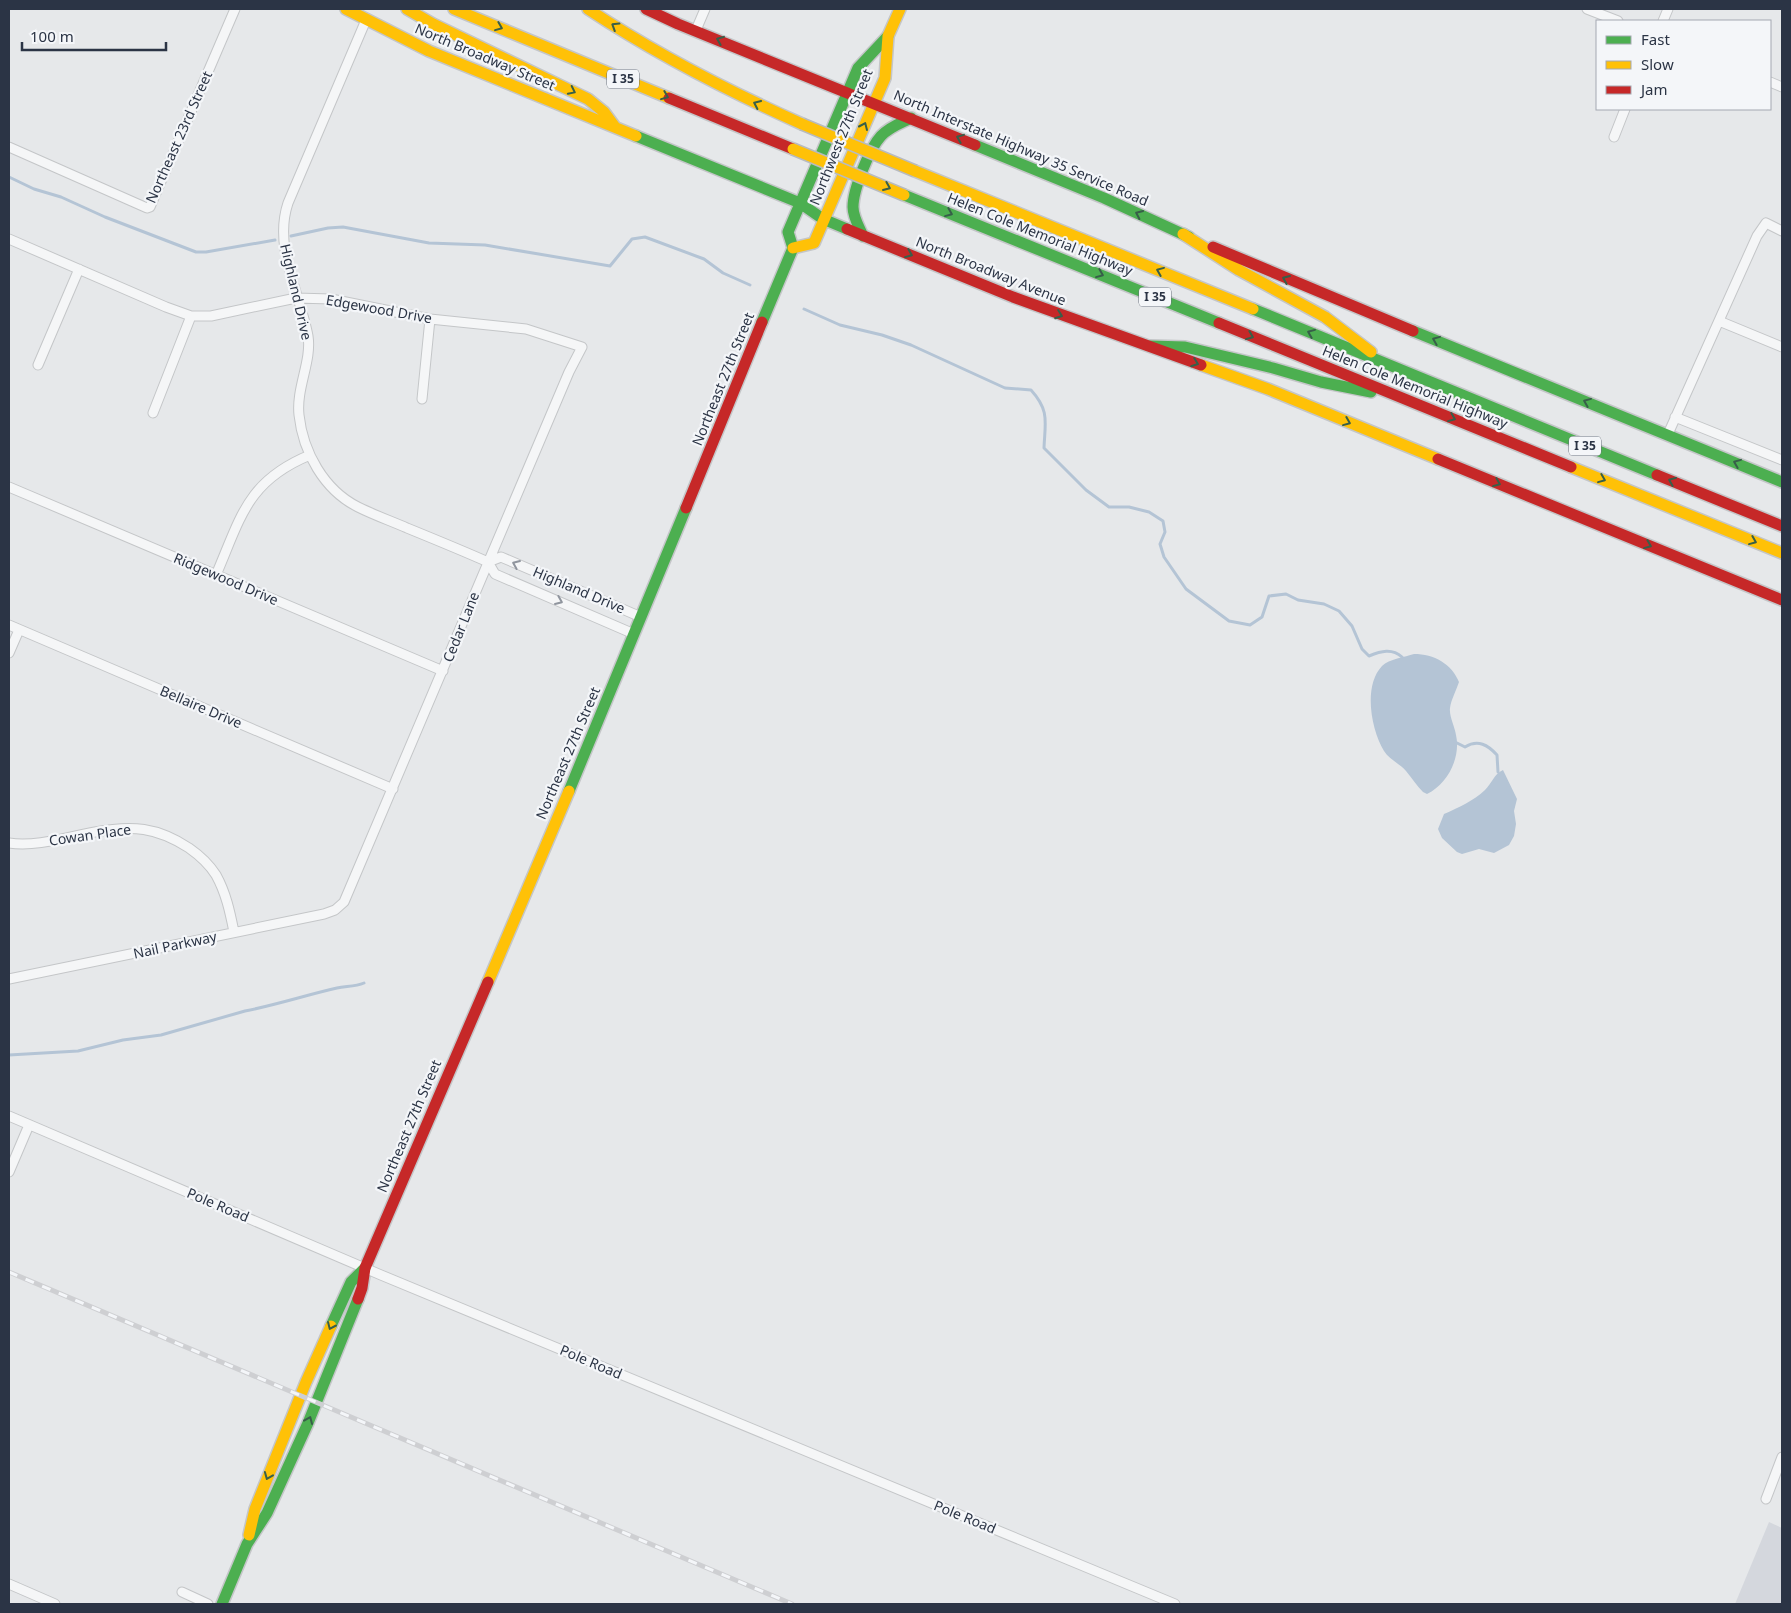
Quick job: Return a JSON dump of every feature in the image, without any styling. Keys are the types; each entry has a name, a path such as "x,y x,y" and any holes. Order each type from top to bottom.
{"main road":[{"name":"North Broadway Street","path":"346,9 429,51 615,127"},
{"path":"407,9 433,24 588,99 604,112 615,127 800,203"},
{"name":"Helen Cole Memorial Highway","path":"454,9 904,195 1782,553"},
{"name":"North Interstate Highway 35 Service Road","path":"646,9 678,24 1104,198 1183,234"},
{"name":"Northwest 27th Street","path":"800,203 858,68 888,36 900,9"},
{"name":"Helen Cole Memorial Highway","path":"592,11 654,50 707,80 802,124 1782,526"},
{"name":"Northwest 27th Street","path":"824,219 885,78 888,36"},
{"path":"863,236 854,218 853,211 853,200 857,188 877,141 886,132 911,118"},
{"name":"North Broadway Avenue","path":"800,203 824,219 863,236 1043,308 1268,389 1782,600"},
{"name":"Northeast 27th Street","path":"247,1544 267,1513 308,1423 362,1288 365,1268 555,823 794,248 788,232 800,203"},
{"path":"794,248 814,243 824,219"},
{"path":"1183,234 1239,270 1325,317 1388,365"},
{"path":"1183,234 1285,278 1782,482"},
{"path":"1150,346 1185,347 1273,368 1321,382 1407,399"},
{"name":"Northeast 27th Street","path":"222,1604 247,1544 255,1509 302,1391 351,1282 365,1268"}],"street":[{"name":"Northeast 23rd Street","path":"9,147 147,208 150,207 235,9"},
{"path":"696,30 705,9"},
{"path":"1587,9 1615,20"},
{"name":"Highland Drive","path":"366,20 284,214 283,238 296,298 308,336 308,350 300,383 298,403 300,425 310,455 324,477 342,496 353,504 488,562 495,574 634,634"},
{"path":"1614,137 1625,110"},
{"path":"1668,434 1757,236 1766,224 1782,230"},
{"name":"Edgewood Drive","path":"9,239 191,316 221,314 279,300 296,298 331,299 430,319 526,329 582,347"},
{"path":"38,365 79,269"},
{"path":"153,413 191,316"},
{"path":"422,399 430,319"},
{"path":"1718,321 1782,347"},
{"name":"Cedar Lane","path":"340,906 348,895 569,372 582,347"},
{"path":"1676,417 1782,460"},
{"path":"216,575 236,527 251,498 275,473 310,455"},
{"name":"Ridgewood Drive","path":"9,487 443,671"},
{"name":"Highland Drive","path":"488,562 500,557 641,617"},
{"name":"Bellaire Drive","path":"9,626 393,789"},
{"path":"9,653 19,630"},
{"name":"Cowan Place","path":"9,843 32,844 120,828 144,829 166,835 198,854 215,873 226,897 234,932"},
{"name":"Nail Parkway","path":"9,979 324,914 340,906"},
{"name":"Pole Road","path":"9,1116 365,1268 1175,1604"},
{"path":"9,1172 29,1125"},
{"path":"1766,1499 1782,1457"},
{"path":"9,1584 55,1604"},
{"path":"182,1592 208,1604"}],"shaded area":[{"path":"1769,1522 1782,1528 1782,1604 1735,1604"}],"water":[{"path":"1421,654 1441,661 1452,670 1459,682 1450,708 1457,743 1455,761 1447,777 1427,794 1421,790 1404,768 1384,751 1379,742 1371,708 1372,685 1376,674 1382,666 1393,660"},
{"path":"1503,770 1517,799 1514,811 1516,824 1514,836 1509,845 1494,853 1479,849 1462,854 1457,852 1442,838 1438,829 1444,814 1476,797"}],"waterway":[{"path":"9,177 34,189 61,197 105,217 196,252 206,252 275,240"},
{"path":"291,236 328,228 343,227 429,243 485,245 610,266 632,239 645,237 704,259 723,273 750,285"},
{"path":"804,309 840,325 882,335 911,345 1005,388 1031,390 1044,411 1044,448 1086,490 1109,507 1129,507 1149,512 1163,521 1165,532 1160,544 1164,557 1186,589 1229,621 1250,625 1262,617 1269,596 1286,594 1298,600 1324,604 1339,611 1352,626 1362,649 1369,656 1390,651 1402,657"},
{"path":"1455,742 1465,747 1478,743 1490,748 1497,755 1498,772"},
{"path":"9,1055 78,1051 123,1040 161,1035 245,1011 364,983"}],"railway":[{"path":"9,1272 792,1604"}],"traffic: fast":[{"path":"762,322 793,248 788,232 858,68 888,36"},
{"path":"863,236 853,211 856,191 863,170 876,142 881,136 891,128 911,118"},
{"path":"636,136 800,203 823,219 847,229"},
{"path":"975,145 1104,198 1189,237"},
{"path":"904,195 1219,323"},
{"path":"1253,309 1657,475"},
{"path":"1413,331 1782,482"},
{"path":"1150,346 1185,347 1273,368 1321,382 1371,392"},
{"path":"569,791 686,508"},
{"path":"331,1326 351,1282 365,1268"},
{"path":"222,1604 247,1544 267,1513 308,1423 358,1299"}],"traffic: slow":[{"path":"346,9 429,51 636,136"},
{"path":"407,9 433,24 588,99 604,112 615,127"},
{"path":"454,9 669,98"},
{"path":"588,9 693,71 802,124"},
{"path":"793,248 814,243 885,78 888,36 900,9"},
{"path":"802,124 915,171"},
{"path":"793,149 904,195"},
{"path":"915,171 1253,309"},
{"path":"1183,234 1239,270 1325,317 1371,352"},
{"path":"1201,365 1268,389 1438,459"},
{"path":"1571,467 1782,553"},
{"path":"488,982 569,791"},
{"path":"249,1535 255,1509 306,1382 331,1326"}],"traffic: jam":[{"path":"646,9 678,24 975,145"},
{"path":"669,98 793,149"},
{"path":"847,229 1013,297 1201,365"},
{"path":"1213,247 1413,331"},
{"path":"686,508 762,322"},
{"path":"1219,323 1571,467"},
{"path":"1438,459 1782,600"},
{"path":"1657,475 1782,526"},
{"path":"358,1299 365,1268 488,982"}]}
